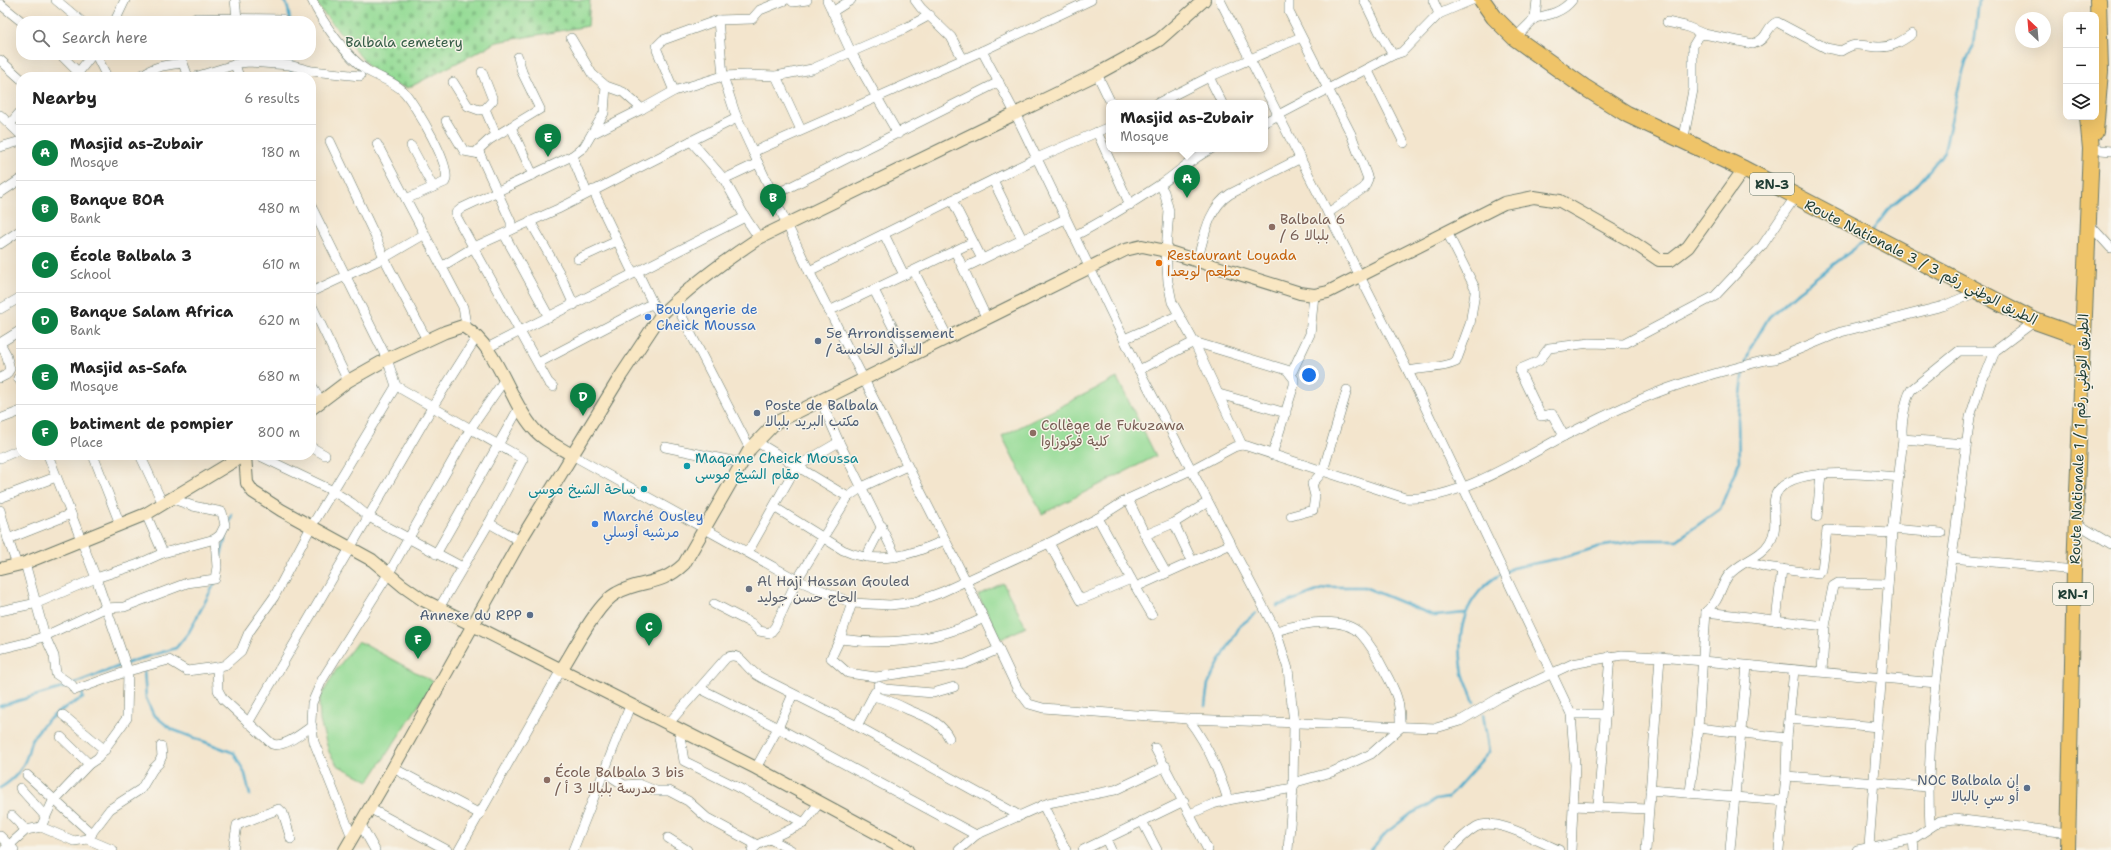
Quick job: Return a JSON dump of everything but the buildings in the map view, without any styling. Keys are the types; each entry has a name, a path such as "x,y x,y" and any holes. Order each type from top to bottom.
{"highway":[{"name":"Route Nationale 3 / الطريق الوطني رقم 3","path":"1482,0 1494,17 1515,38 1590,91 1627,114 1683,142 1744,169 1795,197 2035,321 2083,338"},
{"path":"2089,0 2089,12"},
{"name":"Route Nationale 1 / الطريق الوطني رقم 1","path":"2083,338 2091,149 2102,71 2098,0"},
{"name":"Route Nationale 1 / الطريق الوطني رقم 1","path":"2088,120 2091,149"}],"main road":[{"name":"Route Nationale 1 / الطريق الوطني رقم 1","path":"2068,850 2074,570 2083,338"}],"street":[{"path":"56,0 75,16"},
{"path":"235,0 237,16"},
{"path":"312,0 331,31 359,64 400,88 415,106 447,172 445,182 406,199"},
{"path":"674,91 658,53 657,46 663,40 718,20 752,19 760,10 785,0"},
{"path":"791,0 793,2 807,0"},
{"path":"827,0 851,52 898,134"},
{"path":"832,12 851,0"},
{"path":"915,0 951,37 963,59"},
{"path":"754,152 982,51 1091,0"},
{"path":"345,850 393,768 520,541 572,455 661,315 674,301 723,262 759,238 787,223 1098,74 1158,40 1204,0"},
{"path":"1220,0 1408,371 1570,714 1575,766 1571,850"},
{"path":"1289,0 1287,7 1289,12 1327,90 1351,134 1368,179 1364,188 1328,213"},
{"path":"1364,0 1392,55"},
{"path":"1433,0 1439,14"},
{"path":"1268,120 1367,70 1392,55 1402,52 1439,14 1472,0"},
{"path":"1515,38 1534,18 1537,0"},
{"path":"1534,18 1551,15 1568,5 1572,0"},
{"path":"117,16 121,2"},
{"path":"0,4 16,17"},
{"path":"592,134 674,91 723,76 776,76 812,69 904,29 930,15"},
{"path":"718,20 723,76 737,118 808,271 966,581 1017,688 1029,704 1043,708 1188,719 1400,728 1436,728 1460,721 1499,698 1550,672 1572,664 1610,656 1660,657 1747,666 1822,671 1936,683"},
{"path":"1667,22 1685,26 1704,34 1753,44 1766,37 1771,25 1777,22 1826,48 1841,52 1855,44 1877,47 1898,44 1912,34"},
{"path":"1683,142 1693,90 1693,46 1695,40 1704,34"},
{"path":"1171,100 1209,77 1301,37"},
{"path":"571,38 588,70 606,86 623,92 642,109"},
{"path":"982,51 1015,113 1139,370 1276,630 1288,669 1294,723 1288,850"},
{"path":"518,57 522,72 540,109 496,135 479,148 480,154 511,222 508,232 549,317"},
{"path":"0,60 16,74"},
{"path":"65,60 75,72"},
{"path":"79,72 88,60"},
{"path":"99,60 105,72"},
{"path":"145,72 181,60"},
{"path":"184,60 187,72"},
{"path":"210,72 235,64 255,62 360,76"},
{"path":"235,64 237,72"},
{"path":"1367,70 1404,143"},
{"path":"453,82 468,106 479,110 485,109 493,100 482,72"},
{"path":"1098,74 1110,100"},
{"path":"776,76 802,130"},
{"path":"1209,77 1220,100"},
{"path":"774,195 999,82"},
{"path":"553,387 548,382 457,219 456,213 462,208 497,193 572,156 584,147 606,108 606,86"},
{"path":"485,109 496,135"},
{"path":"0,115 16,130"},
{"path":"10,124 16,117"},
{"path":"441,267 474,247 590,192 737,118"},
{"path":"446,121 464,151 480,154"},
{"path":"511,127 533,175"},
{"path":"808,271 1037,158 1106,128"},
{"path":"1097,132 1106,152"},
{"path":"330,141 384,258 427,340"},
{"path":"691,141 724,179 745,217 759,238"},
{"path":"0,147 16,142"},
{"path":"248,723 433,406 472,334 463,307 377,144"},
{"path":"411,146 433,187"},
{"path":"2091,149 2111,151"},
{"path":"1106,152 1130,205"},
{"path":"1074,236 1130,205 1160,185 1193,153"},
{"path":"572,156 632,271 638,273 653,304 661,315"},
{"path":"1197,261 1211,216 1219,201 1301,158"},
{"path":"724,179 758,163"},
{"path":"459,850 561,670 609,598 636,586 668,577 677,571 684,564 704,527 753,446 767,430 779,421 820,399 1134,247 1142,246 1166,251 1300,293 1314,295 1328,292 1360,278 1504,203 1534,197 1560,201 1630,241 1659,260 1671,260 1688,247 1744,169"},
{"path":"993,180 1022,239"},
{"path":"0,193 16,182"},
{"path":"1160,185 1164,192 1169,211 1166,251 1171,296 1242,445"},
{"path":"1564,436 1552,414 1541,416 1536,410 1520,369 1539,362 1550,348 1590,343 1624,344 1715,296 1762,246 1795,197"},
{"path":"952,200 982,259"},
{"path":"316,216 387,359 396,386 523,459 489,523 439,608"},
{"path":"487,348 638,273 745,217"},
{"path":"964,268 1066,219"},
{"path":"530,221 559,272 574,305"},
{"path":"2088,222 2104,243 2111,248"},
{"path":"1408,371 1433,366 1441,367 1456,362 1470,324 1474,288 1447,232"},
{"path":"1,242 16,233"},
{"path":"316,290 384,258 425,234"},
{"path":"884,234 904,275"},
{"path":"578,258 616,241"},
{"path":"829,311 973,242"},
{"path":"955,251 988,318"},
{"path":"914,271 948,338"},
{"path":"874,290 908,357"},
{"path":"316,405 348,381 387,359 460,326 472,334 487,348 505,380 518,408 535,431 572,455 797,580 852,603 890,605 915,602 966,581 1049,543 1098,518 1128,498 1191,470 1234,447 1242,445 1405,498 1434,497 1463,486 1538,451 1564,436 1639,400 1680,383 1774,359 1841,332 1943,306 1979,291"},
{"path":"1291,374 1310,334 1314,295"},
{"path":"0,309 16,300"},
{"path":"674,301 753,446 796,467 848,497"},
{"path":"538,363 628,315 653,304"},
{"path":"316,314 348,381"},
{"path":"1124,339 1179,315"},
{"path":"1930,827 1928,787 1936,683 1965,444 1970,417 1980,385 1995,351 2035,321"},
{"path":"0,378 10,369 0,343 16,333"},
{"path":"1139,370 1194,342 1281,367 1291,374 1294,385 1272,455"},
{"path":"1869,847 1892,531 1903,439 1901,431 1907,397 1911,390 1959,351 1995,351"},
{"path":"352,837 314,742 312,703 322,680 410,538 471,428 505,380"},
{"path":"0,510 8,539 21,564 37,604 45,636 54,656 56,674 72,685 75,690 128,671 169,660 187,671 225,665 241,651 249,632 277,593 311,527 396,386"},
{"path":"1291,516 1313,510 1315,496 1312,484 1323,472 1347,390"},
{"path":"316,392 321,401"},
{"path":"1219,394 1286,413"},
{"path":"820,399 839,442 882,526 896,557"},
{"path":"436,554 499,446 518,408"},
{"path":"0,419 16,413"},
{"path":"1903,439 1965,444"},
{"path":"748,552 796,467 839,442"},
{"path":"665,447 742,463"},
{"path":"316,450 325,455"},
{"path":"0,458 16,451"},
{"path":"41,827 45,816 55,799 105,750 127,718 128,671 123,653 105,608 96,578 80,542 71,514 50,460"},
{"path":"95,460 120,524"},
{"path":"0,611 37,604 96,578 136,565 163,553 215,539 220,535 225,525 222,512 168,501 143,460"},
{"path":"0,569 21,564 80,542 146,514 235,460"},
{"path":"245,460 247,483 253,492 311,527 372,560 403,586 423,600 630,706 756,768 903,849"},
{"path":"268,460 333,492 352,503 369,517 462,567"},
{"path":"714,604 751,623 759,631 770,633 775,627 797,580 848,497 862,487 907,466"},
{"path":"1690,792 1698,728 1706,612 1717,603 1728,577 1747,562 1757,557 1772,540 1776,523 1775,496 1780,488 1789,482 1821,474 1844,473 1898,477"},
{"path":"1817,517 1821,474"},
{"path":"0,498 56,477"},
{"path":"1128,498 1145,535 1166,573"},
{"path":"1145,535 1174,523 1208,502"},
{"path":"774,507 843,550 866,557 896,557 924,550 945,540"},
{"path":"8,539 71,514"},
{"path":"146,514 163,553"},
{"path":"1098,518 1152,615"},
{"path":"489,523 520,541"},
{"path":"1174,523 1192,561"},
{"path":"2076,523 2111,544"},
{"path":"866,557 882,526"},
{"path":"1747,562 1819,574 1822,570 1826,530 1941,533"},
{"path":"0,648 29,642 45,636 105,608 124,607 187,583 215,579 217,568 215,539"},
{"path":"1049,543 1080,600 1131,579"},
{"path":"1136,587 1231,544"},
{"path":"1952,558 2074,570"},
{"path":"1776,621 1782,569"},
{"path":"1822,671 1825,626 1833,586 1838,583 1888,584"},
{"path":"852,603 840,639 831,658 848,673 876,677 965,664 999,649"},
{"path":"1706,612 1825,626"},
{"path":"840,639 861,642 928,639 950,633 984,618"},
{"path":"1190,814 1213,804 1228,800 1292,788 1296,782 1332,772 1371,754 1400,728 1401,708 1393,686 1379,660 1360,634 1350,627 1328,622 1305,622 1276,630"},
{"path":"674,727 721,663 730,656 739,657 755,674 857,726 1020,816"},
{"path":"1598,806 1610,656"},
{"path":"1646,850 1660,657"},
{"path":"1730,850 1747,666"},
{"path":"217,667 216,680 220,694 262,738 274,745 296,737 312,726"},
{"path":"1779,850 1786,776 1787,738 1794,670"},
{"path":"857,726 878,686 876,677"},
{"path":"878,686 885,689 933,693 954,687"},
{"path":"701,689 778,728 976,835"},
{"path":"756,768 778,728 793,694"},
{"path":"873,696 896,703 924,715 946,730 950,738"},
{"path":"573,850 630,706"},
{"path":"1570,714 1606,714"},
{"path":"63,715 105,750"},
{"path":"1188,719 1196,729 1219,771 1228,800"},
{"path":"1790,719 1878,727"},
{"path":"674,727 684,761 737,786 804,823"},
{"path":"1698,728 1787,738"},
{"path":"60,737 89,764"},
{"path":"0,836 9,848 26,830 41,827 74,841 89,837 110,809 141,789 160,763 162,756 161,746"},
{"path":"1155,748 1166,766 1208,850"},
{"path":"959,850 976,835 1043,805 1115,790 1166,766"},
{"path":"393,768 480,814"},
{"path":"604,772 624,785 639,784 656,791 669,791 688,801 707,818 754,848 804,823 819,803"},
{"path":"27,775 55,799 89,837 113,850"},
{"path":"1786,776 1928,787"},
{"path":"20,788 45,816"},
{"path":"1650,790 1690,792 1734,798 1784,801"},
{"path":"1083,850 1184,801"},
{"path":"1043,805 1066,850"},
{"path":"1573,806 1648,809"},
{"path":"369,808 447,850"},
{"path":"233,850 237,825 279,809 283,813 292,839"},
{"path":"12,816 26,830"},
{"path":"1857,850 1914,839 1940,821 1955,819 2068,833"},
{"path":"1142,821 1157,850"},
{"path":"360,823 375,850"},
{"path":"1450,850 1463,836 1478,827 1489,824 1513,830 1559,850"},
{"path":"668,838 687,850"},
{"path":"770,839 791,850"},
{"path":"1106,839 1111,850"},
{"path":"1914,839 1914,850"}],"green space":[{"name":"Balbala cemetery","path":"316,0 590,0 588,26 497,42 408,88 382,82 321,10"},
{"path":"1117,378 1156,456 1042,514 1002,436"},
{"path":"1003,583 1026,627 1001,639 978,595"},
{"path":"358,641 434,682 369,781 337,765 329,752 320,721 319,700 336,670"}],"waterway":[{"path":"284,0 288,8 289,16"},
{"path":"1872,231 1891,206 1918,184 1944,152 1967,58 1974,46 1979,0"},
{"path":"291,72 292,60"},
{"path":"1746,362 1750,349 1769,317 1798,291 1866,240"},
{"path":"1506,572 1512,568 1561,558 1598,547 1642,540 1677,540 1720,509 1739,462 1738,419 1744,369"},
{"path":"220,559 232,514"},
{"path":"1474,702 1463,673 1460,643 1462,629 1465,616 1478,593 1488,583 1501,574"},
{"path":"73,684 133,661 176,648 189,632 216,581"},
{"path":"1277,606 1328,587 1364,587 1435,616 1465,613"},
{"path":"1205,706 1208,684 1221,659 1240,626 1256,613"},
{"path":"144,670 146,698 153,714 171,729 234,753 245,774 250,795"},
{"path":"0,706 69,686"},
{"path":"0,788 10,781 21,769 26,759 31,741 43,725 55,715 83,698 82,690"},
{"path":"1371,850 1387,832 1412,813 1429,805 1435,800 1448,798 1489,752 1483,714"}],"place":[{"name":"Masjid as-Safa","path":"548,157"},
{"name":"Masjid as-Zubair","path":"1187,198"},
{"name":"Banque BOA","path":"773,217"},
{"name":"Balbala 6 / بلبالا 6","path":"1272,227"},
{"name":"Restaurant Loyada مطعم لويعدا","path":"1159,263"},
{"name":"Boulangerie de Cheick Moussa","path":"648,317"},
{"name":"5e Arrondissement / الدائرة الخامسة","path":"818,341"},
{"name":"Poste de Balbala مكتب البريد بلبالا","path":"757,413"},
{"name":"Banque Salam Africa","path":"583,416"},
{"name":"Collège de Fukuzawa كلية فوكوزاوا","path":"1033,433"},
{"name":"Maqame Cheick Moussa مقام الشيخ موسى","path":"687,466"},
{"name":"ساحة الشيخ موسى","path":"644,489"},
{"name":"Marché Ousley مرشيه أوسلي","path":"595,524"},
{"name":"Al Haji Hassan Gouled الحاج حسن جوليد","path":"749,589"},
{"name":"Annexe du RPP","path":"530,615"},
{"name":"École Balbala 3","path":"649,646"},
{"name":"batiment de pompier","path":"418,659"},
{"name":"École Balbala 3 bis / مدرسة بلبالا 3 أ","path":"547,780"},
{"name":"NOC Balbala إن أو سي بالبالا","path":"2027,788"}]}
